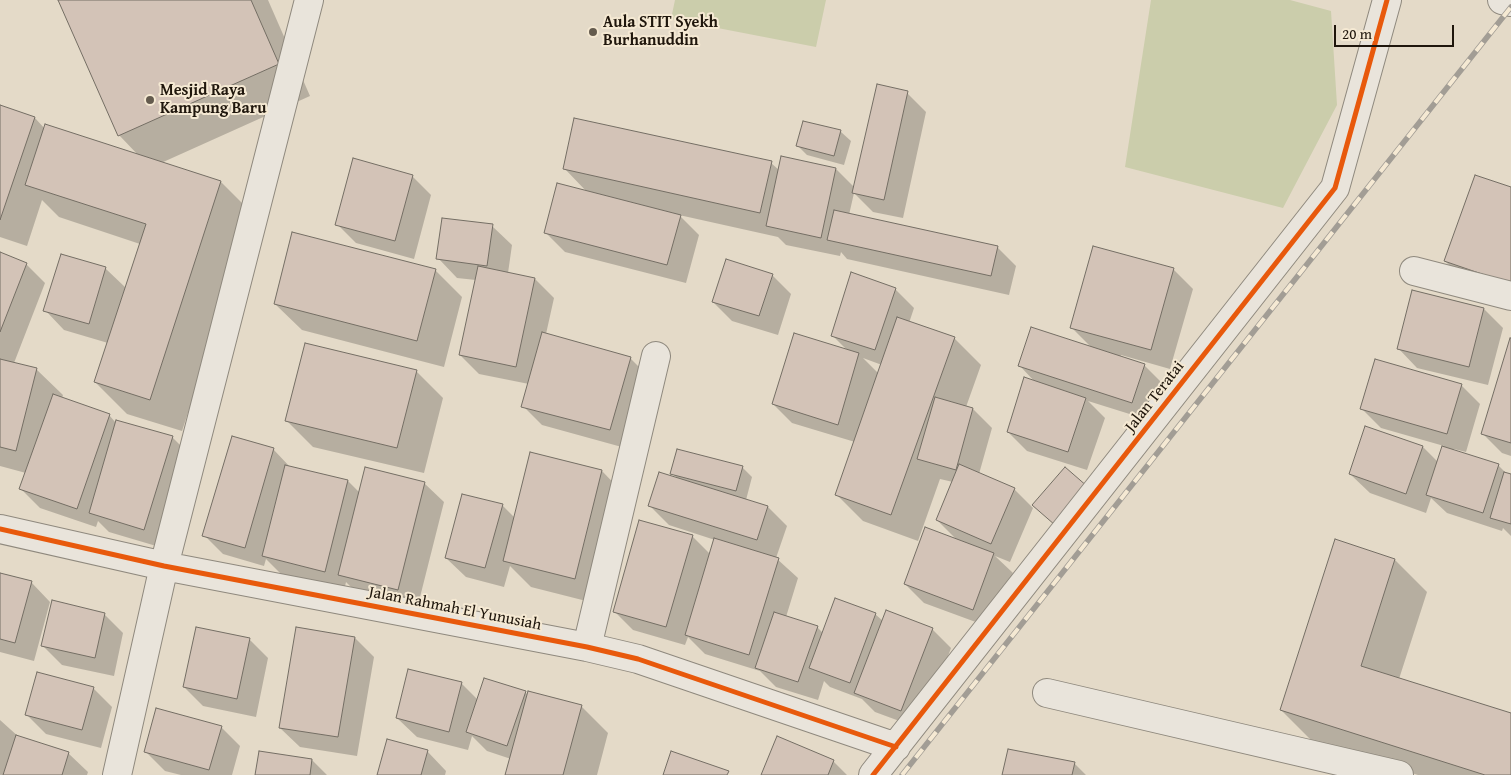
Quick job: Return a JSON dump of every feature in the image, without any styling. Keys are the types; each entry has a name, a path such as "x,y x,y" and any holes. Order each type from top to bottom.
{"street":[{"path":"117,775 164,566 309,0"},
{"name":"Jalan Teratai","path":"874,775 1335,188 1387,0"},
{"path":"1502,0 1511,2"},
{"path":"1414,271 1511,296"},
{"path":"587,647 656,356"},
{"name":"Jalan Rahmah El Yunusiah","path":"0,529 164,566 587,647 638,659 896,748"},
{"path":"1047,693 1399,775"}],"green space":[{"path":"675,0 826,0 816,47 671,19"},
{"path":"1151,0 1290,0 1331,11 1337,105 1283,208 1125,167"}],"building":[{"name":"Mesjid Raya Kampung Baru","path":"58,0 251,0 279,64 118,136"},
{"path":"877,84 908,91 884,200 852,193"},
{"path":"0,105 35,117 0,220"},
{"path":"574,118 772,161 760,213 563,169"},
{"path":"803,121 841,130 834,156 796,146"},
{"path":"45,124 221,181 150,400 94,382 146,224 25,185"},
{"path":"781,156 836,168 821,238 766,226"},
{"path":"353,158 413,175 395,241 335,225"},
{"path":"1475,175 1511,187 1511,284 1444,261"},
{"path":"557,183 681,215 667,265 544,233"},
{"path":"834,210 998,246 991,276 827,240"},
{"path":"442,218 493,224 487,266 436,259"},
{"path":"292,232 436,269 417,341 274,304"},
{"path":"1093,246 1174,268 1151,350 1070,328"},
{"path":"0,252 27,263 0,332"},
{"path":"61,254 106,267 89,324 43,311"},
{"path":"726,259 773,274 759,316 712,302"},
{"path":"478,266 535,278 516,367 459,355"},
{"path":"851,272 896,288 875,350 831,336"},
{"path":"1412,290 1484,308 1469,367 1397,349"},
{"path":"897,317 955,337 891,515 835,495"},
{"path":"1031,327 1145,364 1132,403 1018,366"},
{"path":"542,332 631,357 610,430 521,407"},
{"path":"794,333 859,353 838,425 772,404"},
{"path":"1511,338 1511,443 1481,434"},
{"path":"305,343 417,370 397,448 285,421"},
{"path":"0,359 37,368 16,451 0,447"},
{"path":"1375,359 1462,384 1447,434 1360,409"},
{"path":"1024,377 1086,398 1068,452 1007,432"},
{"path":"53,394 110,414 77,509 19,489"},
{"path":"935,397 973,408 956,470 917,459"},
{"path":"116,420 173,436 144,530 89,513"},
{"path":"1365,426 1423,446 1406,494 1349,474"},
{"path":"232,436 274,448 245,548 202,536"},
{"path":"1442,446 1499,464 1483,513 1426,495"},
{"path":"677,449 743,466 736,491 670,474"},
{"path":"530,452 602,470 575,579 503,561"},
{"path":"959,464 1015,488 991,544 936,520"},
{"path":"285,465 348,480 325,572 262,556"},
{"path":"365,467 425,482 398,590 338,575"},
{"path":"1065,467 1088,487 1055,525 1032,505"},
{"path":"659,472 768,506 757,540 648,506"},
{"path":"1504,472 1511,474 1511,524 1490,518"},
{"path":"462,494 503,504 485,568 445,558"},
{"path":"639,520 693,535 666,627 613,612"},
{"path":"925,527 994,553 973,610 904,584"},
{"path":"714,538 779,558 749,655 685,635"},
{"path":"1335,539 1395,559 1361,666 1511,713 1511,775 1485,775 1280,710"},
{"path":"0,573 32,581 15,643 0,639"},
{"path":"835,598 876,613 850,683 809,668"},
{"path":"52,600 105,613 95,658 41,646"},
{"path":"886,610 933,628 901,711 854,693"},
{"path":"774,612 818,626 798,682 755,668"},
{"path":"196,627 250,638 237,699 183,687"},
{"path":"296,627 355,637 338,737 279,728"},
{"path":"408,669 462,682 449,732 396,718"},
{"path":"37,672 94,687 82,730 25,715"},
{"path":"484,678 526,691 507,746 466,732"},
{"path":"528,691 582,705 563,775 505,775"},
{"path":"156,708 222,726 209,770 144,752"},
{"path":"16,735 69,752 62,775 3,775"},
{"path":"777,736 834,760 828,775 761,775"},
{"path":"387,739 428,750 421,775 377,775"},
{"path":"1008,749 1075,762 1072,775 1002,775"},
{"path":"259,751 312,759 310,775 255,775"},
{"path":"671,751 729,771 727,775 663,775"}],"railway":[{"path":"902,775 1511,7"}],"cycle path":[{"path":"873,775 1335,188 1387,0"},
{"path":"0,529 164,566 587,647 638,659 896,747"}],"place":[{"name":"Aula STIT Syekh Burhanuddin","path":"593,32"},
{"name":"Mesjid Raya Kampung Baru","path":"150,100"}]}
